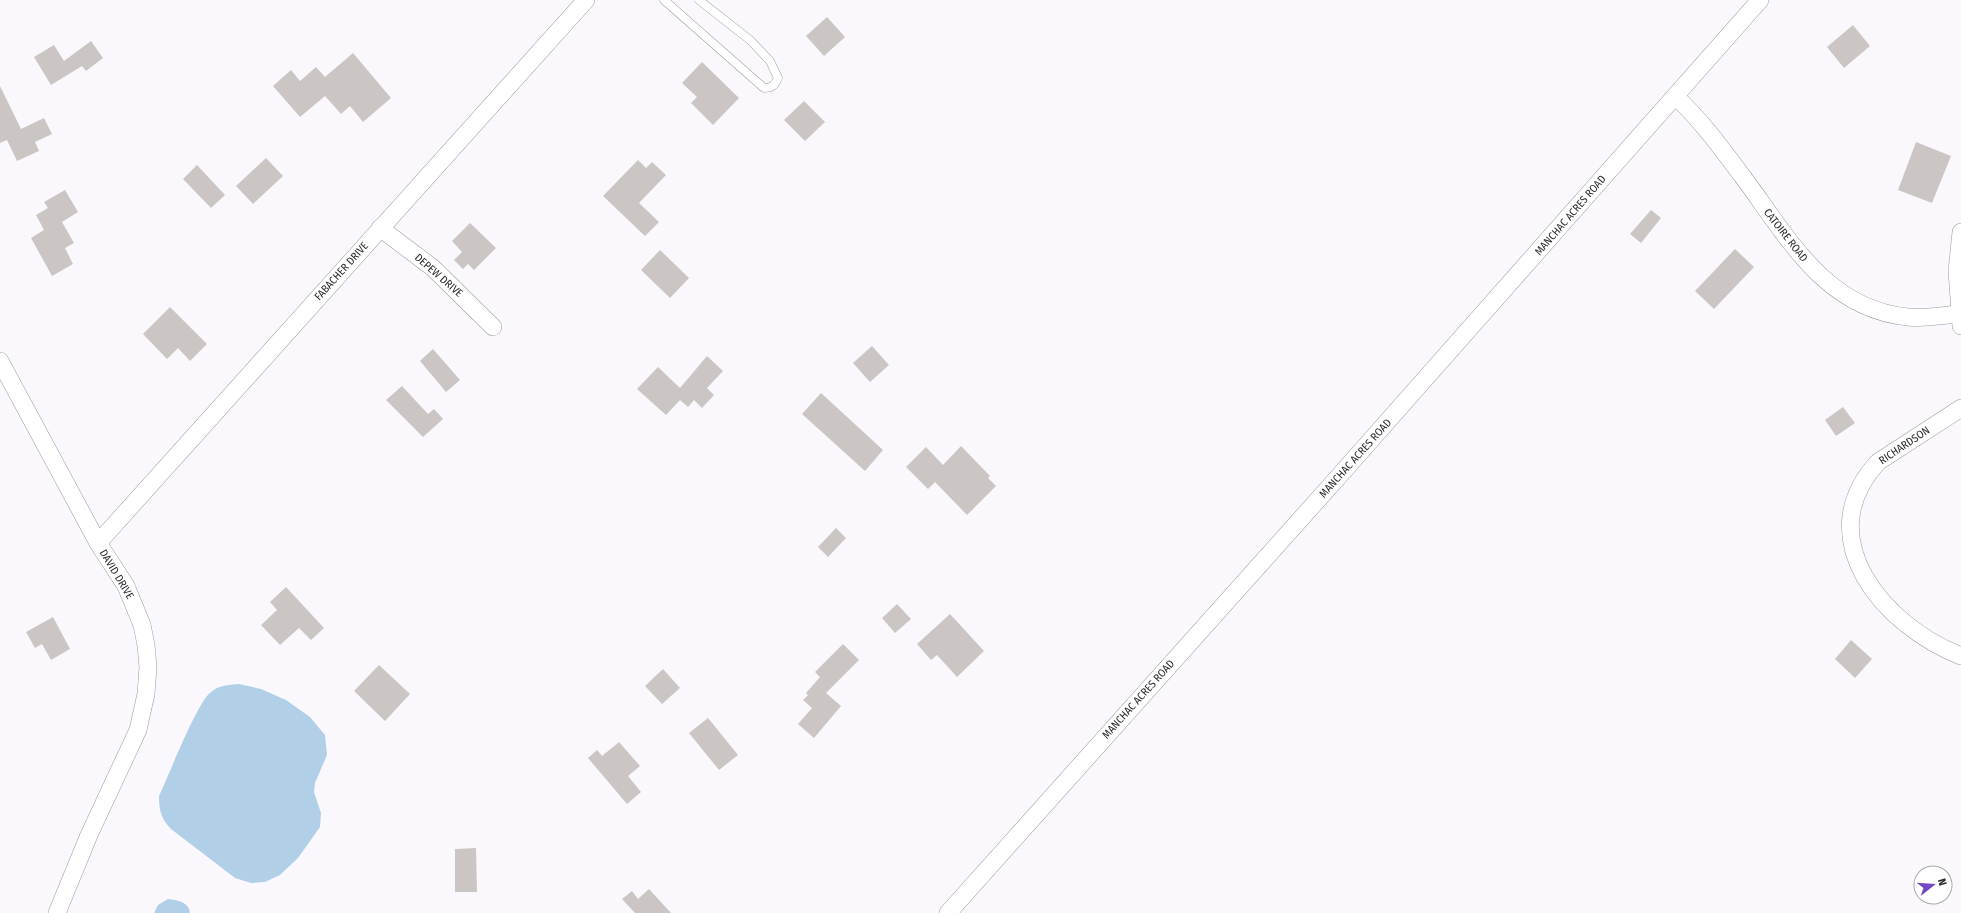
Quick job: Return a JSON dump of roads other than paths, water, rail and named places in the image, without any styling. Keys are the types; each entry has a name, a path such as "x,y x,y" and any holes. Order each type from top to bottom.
{"street":[{"name":"FABACHER DRIVE","path":"98,543 240,387 380,228 586,0"},
{"name":"MANCHAC ACRES ROAD","path":"948,913 1360,452 1760,0"},
{"name":"CATOIRE ROAD","path":"1675,96 1692,112 1743,177 1805,261 1838,290 1855,301 1892,314 1909,317 1960,320"},
{"name":"DEPEW DRIVE","path":"380,228 433,268 494,327"},
{"path":"1960,320 1958,271 1961,232"},
{"name":"DAVID DRIVE","path":"0,361 98,543 126,586 142,625 146,646 148,667 146,694 138,730 89,835 57,913"},
{"name":"RICHARDSON","path":"1961,408 1878,462 1867,473 1857,490 1851,511 1850,524 1856,558 1864,576 1876,595 1889,610 1904,622 1947,650 1961,656"}],"lane":[{"path":"664,0 764,88 770,88 776,83 778,78 770,61 750,40 699,0"}],"water":[{"path":"239,684 261,689 286,700 310,717 325,735 327,755 315,783 314,792 321,813 320,827 298,858 280,875 265,882 251,883 235,878 171,829 163,818 159,806 159,796 183,741 204,700 217,688"},
{"path":"168,899 185,904 190,913 154,913 158,905"}]}
